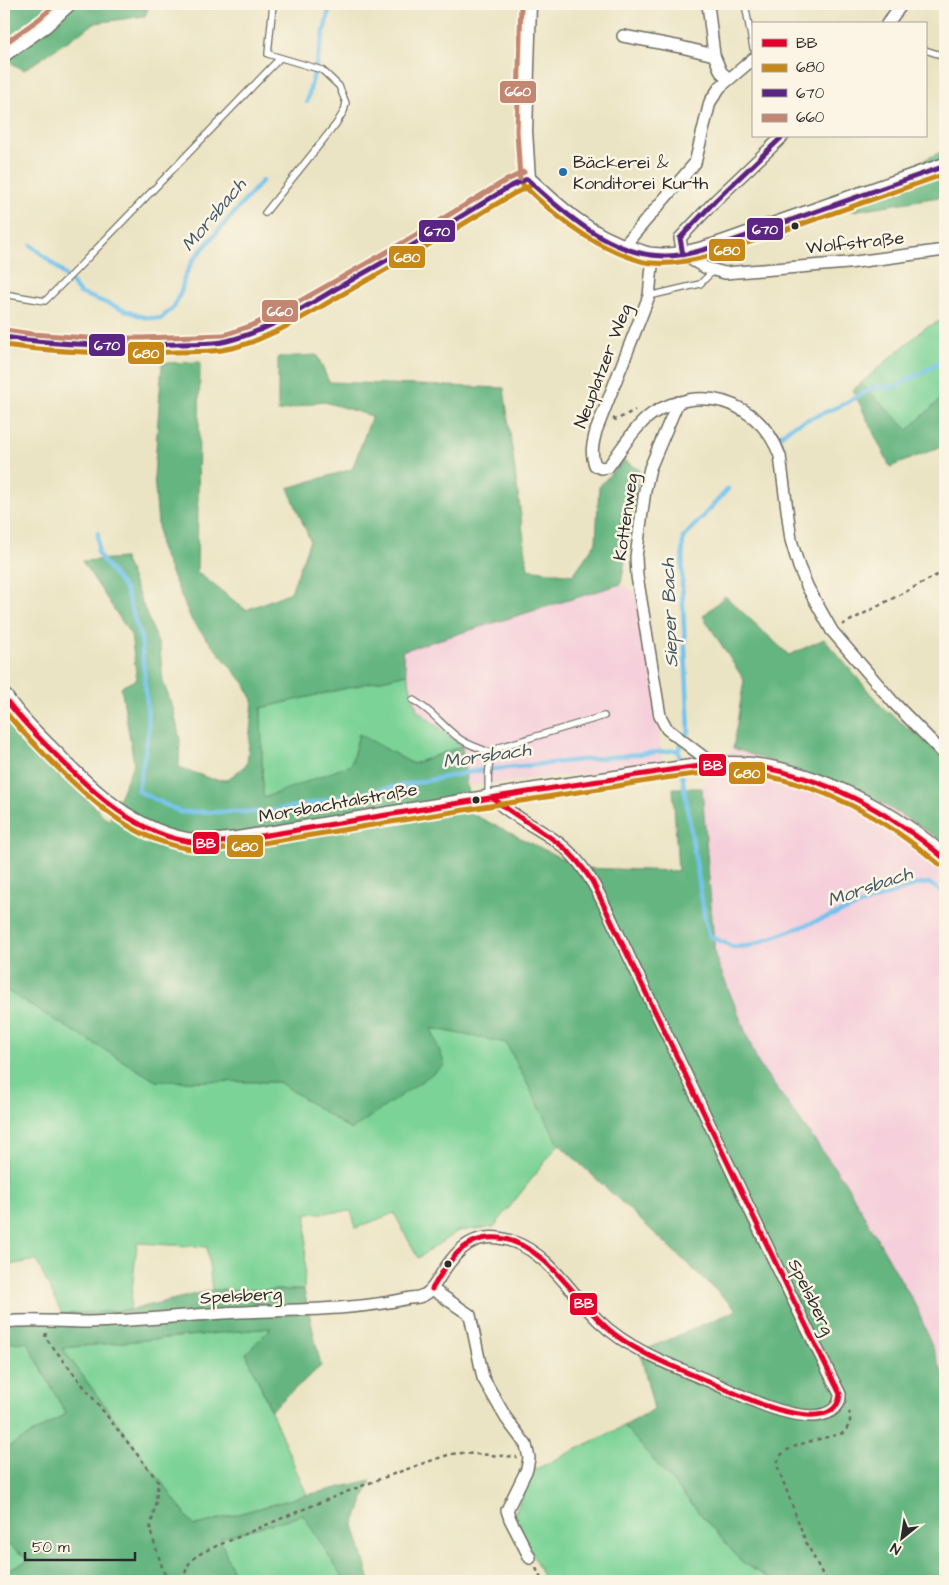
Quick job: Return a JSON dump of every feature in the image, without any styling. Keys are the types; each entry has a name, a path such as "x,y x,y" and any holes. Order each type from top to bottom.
{"main road":[{"path":"4,54 67,4"},
{"path":"528,4 524,131 527,179 564,214 583,228 623,247 653,256 683,255 733,240 945,166"},
{"path":"4,337 54,344 86,346 225,342 247,336 273,325 527,179"},
{"name":"Morsbachtalstraße","path":"4,697 29,728 78,778 109,805 159,833 192,841 209,843 237,840 490,798 668,771 721,765 752,767 785,773 838,791 882,814 910,832 945,859"}],"street":[{"path":"708,4 714,55 721,72 728,78"},
{"path":"888,22 902,4"},
{"path":"623,36 681,46 714,55"},
{"path":"623,247 695,163 710,102 728,78 752,59"},
{"path":"683,255 680,238 716,200 781,138"},
{"name":"Wolfstraße","path":"683,255 706,268 725,273 848,263 945,250"},
{"name":"Neuplatzer Weg","path":"653,256 649,296 596,430 592,447 592,458 595,465 601,468 608,467 641,423 665,406 678,402 710,398 728,402 760,422 770,434 780,456 791,540 808,588 832,631 893,702 945,755"},
{"name":"Kottenweg","path":"678,402 650,468 645,490 636,557 636,576 660,716 667,729 721,765"},
{"name":"Spelsberg","path":"490,798 504,809 546,834 574,856 586,872 710,1123 803,1321 840,1394 840,1401"},
{"path":"530,1558 507,1510 527,1469 529,1458 526,1444 506,1418 482,1378 470,1315 432,1289 455,1254 464,1245 486,1237 500,1238 529,1249 545,1261 584,1306 610,1331 650,1354 755,1401 788,1413 818,1416 834,1410 840,1401"},
{"name":"Spelsberg","path":"4,1322 146,1320 223,1313 333,1309 405,1300 425,1295 432,1289"}],"lane":[{"path":"265,213 344,111 346,103 339,86 322,70 268,54 273,4"},
{"path":"745,4 752,42"},
{"path":"926,50 944,56"},
{"path":"4,294 45,300 77,270 280,58"},
{"path":"649,296 700,284 713,271"},
{"path":"413,700 434,714 457,737 466,743 492,753"},
{"path":"490,798 488,780 489,761 492,753 500,747 604,716"}],"path":[{"path":"832,631 945,572"},
{"path":"50,1320 45,1337 158,1481 150,1530 164,1573 171,1581"},
{"path":"826,1581 806,1542 777,1465 783,1453 789,1450 843,1434 850,1420 850,1413 840,1401"},
{"path":"184,1581 186,1569 192,1559 203,1553 326,1500 425,1463 451,1454 462,1453 529,1458"}],"shaded area":[{"path":"621,584 647,598 662,765 467,786 462,746 417,710 402,651"},
{"path":"733,748 873,798 942,840 945,844 945,1379 917,1308 845,1182 758,1063 715,956 702,788"}],"green space":[{"path":"4,4 150,4 145,16 95,23 24,70 4,59"},
{"path":"945,150 945,196 852,211 909,167"},
{"path":"945,319 945,395 908,430 861,383 925,328"},
{"path":"317,355 329,382 504,388 528,569 573,575 596,542 599,487 623,460 640,470 621,584 402,651 407,674 261,708 263,798 351,765 359,734 413,764 462,746 470,813 581,868 678,871 673,788 702,788 715,956 758,1063 845,1182 917,1308 945,1379 945,1581 773,1581 742,1562 624,1426 654,1409 640,1352 737,1310 559,1144 506,1043 431,1028 445,1065 351,1130 279,1082 156,1081 4,989 4,718 109,821 134,763 121,687 137,679 131,635 82,561 124,558 160,648 163,682 173,708 180,739 179,767 211,779 227,780 247,764 253,700 244,683 192,621 160,547 154,477 162,363 200,362 197,572 246,610 291,592 310,540 288,488 352,469 372,416 321,401 278,412 278,357"},
{"path":"861,383 908,430 945,395 945,445 890,467 853,390"},
{"path":"725,596 789,655 824,639 883,708 935,749 945,761 945,844 942,840 873,798 733,748 744,680 703,616"},
{"path":"407,674 417,710 462,746 413,764 359,734 351,765 263,799 261,708"},
{"path":"4,989 156,1081 279,1082 351,1130 430,1028 506,1043 559,1144 494,1227 458,1231 418,1258 394,1213 356,1228 351,1211 307,1214 304,1290 212,1290 207,1247 137,1243 130,1310 62,1314 36,1260 4,1266"},
{"path":"212,1290 304,1290 321,1366 271,1410 246,1353 271,1328 62,1348 194,1526 307,1495 371,1480 354,1525 370,1581 345,1581 303,1515 220,1538 236,1581 4,1581 4,1571 30,1560 4,1542 4,1461 9,1447 66,1414 27,1342 4,1343 4,1325 62,1314 130,1310"},
{"path":"272,1328 246,1353 307,1495 194,1526 62,1348"},
{"path":"27,1341 66,1414 9,1447 4,1461 4,1343"},
{"path":"624,1426 742,1562 773,1581 545,1581 514,1515 532,1471"},
{"path":"304,1515 345,1581 236,1581 219,1538"},
{"path":"4,1542 30,1560 4,1571"}],"waterway":[{"name":"Morsbach","path":"307,102 329,11 327,4"},
{"name":"Morsbach","path":"31,245 60,270 80,293 143,317 160,319 174,307 182,289 184,278 193,260 262,181"},
{"name":"Sieper Bach","path":"780,436 792,426 840,406 875,387 892,388 934,366 945,356"},
{"name":"Sieper Bach","path":"678,750 689,731 682,584 683,538 728,489"},
{"name":"Morsbach","path":"98,533 98,554 126,591 141,639 149,730 138,791 180,812 267,812 476,771 678,750 681,766"},
{"name":"Morsbach","path":"682,774 705,919 710,936 733,947 749,946 915,885 929,883 945,894"}],"transit line":[{"name":"660","path":"4,44 39,19 56,4"},
{"name":"660","path":"520,179 517,131 521,4"},
{"name":"670","path":"683,255 680,238 716,200 781,138"},
{"name":"670","path":"527,179 556,206 590,231 608,241 646,254 674,256 726,243 945,166"},
{"name":"660","path":"5,330 87,338 224,335 253,325 293,305 399,245 505,181 524,172"},
{"name":"680","path":"522,184 570,226 597,243 642,262 675,263 713,255 945,174"},
{"name":"670","path":"4,337 91,345 215,343 242,337 299,311 509,187 527,179"},
{"name":"680","path":"4,345 67,351 131,353 214,351 242,345 257,340 301,318 513,194 530,186"},
{"name":"BB","path":"4,697 23,721 73,773 107,802 145,827 166,836 187,841 210,843 237,840 656,772 716,765 735,765 780,771 831,788 856,799 902,826 945,859"},
{"name":"680","path":"4,710 26,736 95,802 128,826 165,843 185,848 212,850 238,847 676,776 735,772 779,779 829,795 876,819 919,848 940,865"},
{"name":"BB","path":"432,1289 458,1252 476,1241 487,1238 499,1238 516,1243 532,1251 561,1277 613,1333 635,1348 658,1360 768,1407 794,1413 807,1415 824,1414 833,1409 839,1400 840,1394 592,881 579,863 564,848 493,798"}],"place":[{"name":"Bäckerei & Konditorei Kurth","path":"563,172"}]}
